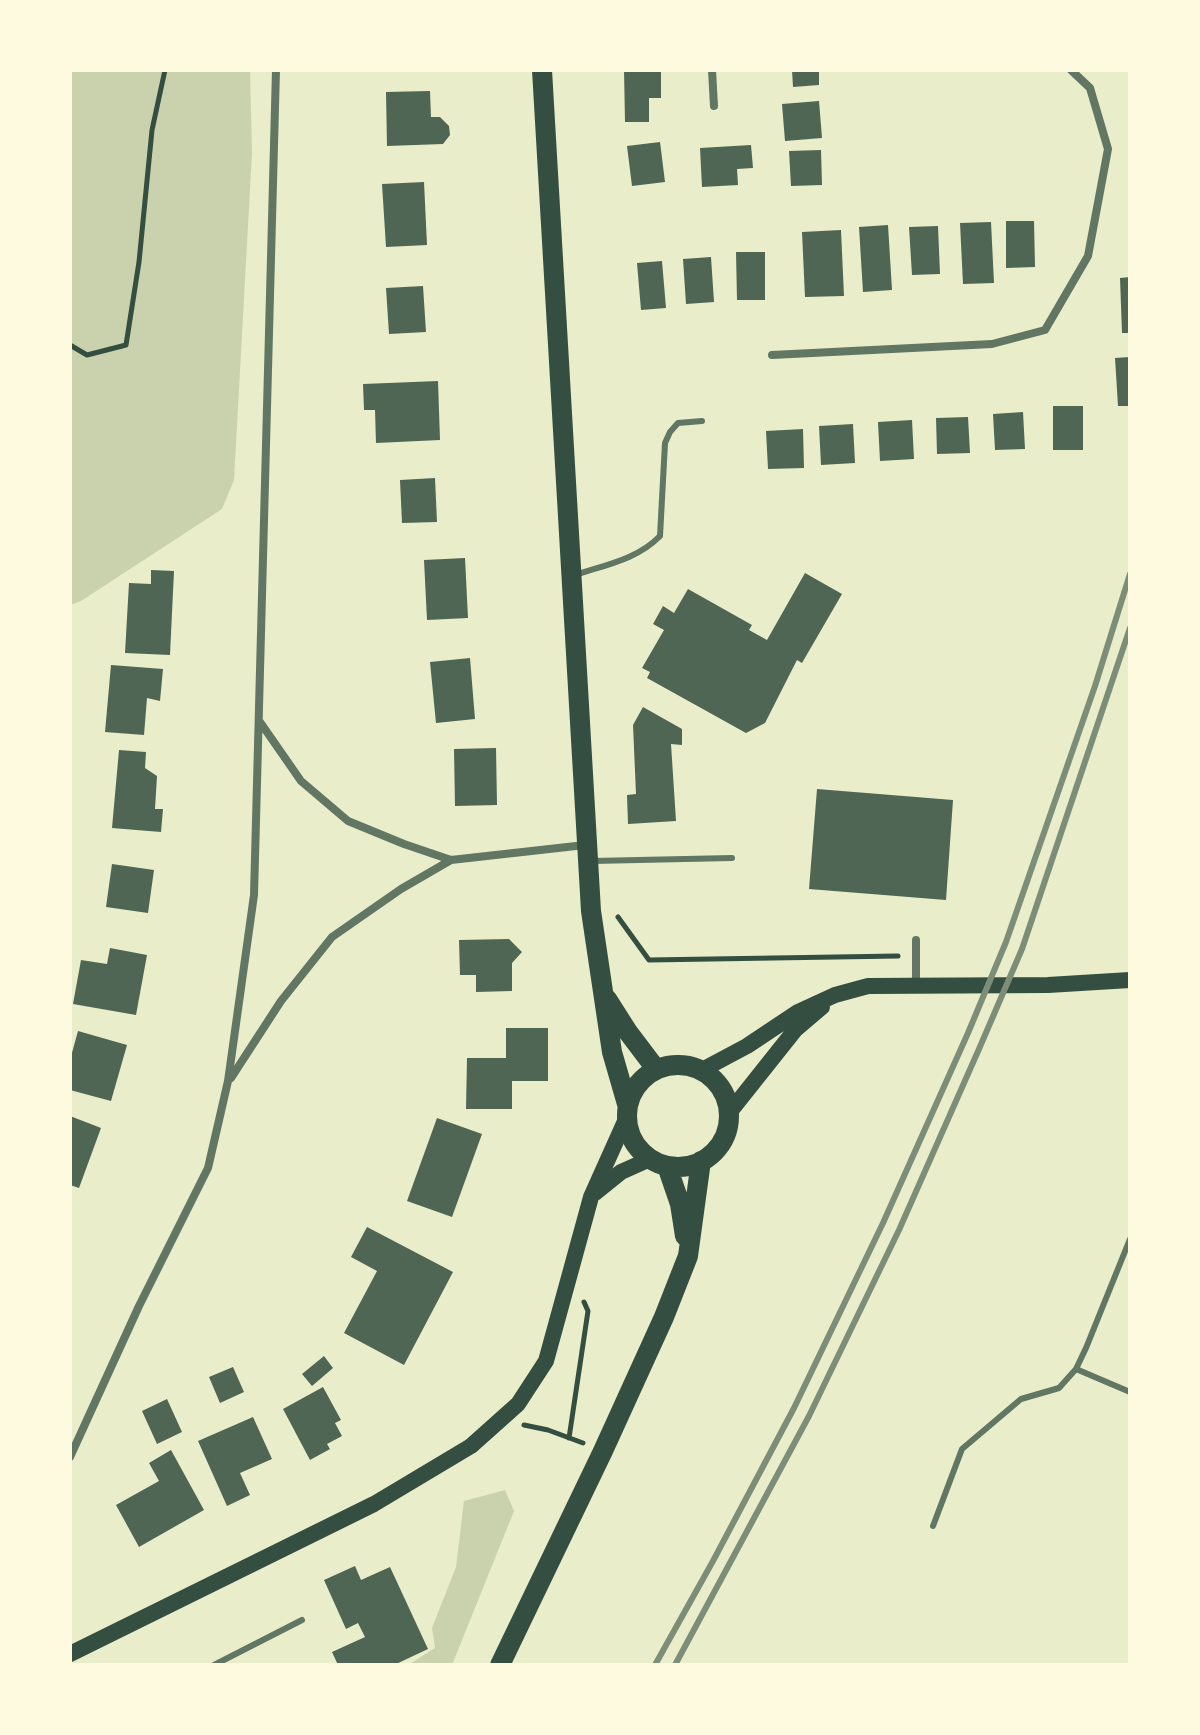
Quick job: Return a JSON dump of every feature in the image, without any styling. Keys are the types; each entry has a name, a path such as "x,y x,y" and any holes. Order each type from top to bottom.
{"main road":[{"path":"542,70 591,911 612,1052 630,1134 637,1147 658,1163 680,1204 688,1256"},
{"path":"702,1070 747,1046 798,1012 835,995 868,986 1048,985 1130,980"},
{"path":"603,993 656,1069"},
{"path":"729,1113 795,1030 835,995"},
{"path":"70,1654 374,1504 471,1446 518,1404 546,1361 591,1197 633,1089 643,1077 667,1065 691,1066 712,1077 720,1086 729,1113 728,1128 713,1153 684,1167 658,1163 621,1172 591,1197"},
{"path":"500,1665 664,1317 688,1256 701,1161"}],"street":[{"path":"70,1457 139,1306 208,1168 228,1081 254,895 276,70"},
{"path":"712,70 714,106"},
{"path":"772,355 992,344 1045,330 1088,256 1108,149 1090,88 1071,70"},
{"path":"260,721 301,781 348,821 404,844 451,860 588,853"},
{"path":"228,1081 281,1001 332,937 401,889 451,860"},
{"path":"916,940 916,985"}],"lane":[{"path":"572,576 627,558 651,545 660,536 665,443 678,423 702,421"},
{"path":"588,853 732,858"},
{"path":"933,1526 962,1449 1021,1399 1059,1388 1076,1369 1130,1239"},
{"path":"1076,1369 1130,1392"},
{"path":"214,1665 302,1620"}],"path":[{"path":"70,345 87,355 126,345 139,262 152,130 165,70"},
{"path":"591,911 614,912 649,960 916,955"},
{"path":"569,1438 588,1311 572,1271"},
{"path":"523,1424 603,1451"}],"green space":[{"path":"70,70 250,70 252,153 234,480 222,509 81,601 70,605"},
{"path":"505,1490 514,1511 452,1665 408,1665 435,1648 432,1628 456,1567 464,1501"}],"building":[{"path":"624,70 661,70 661,98 649,98 649,122 625,122"},
{"path":"792,70 819,70 819,85 793,87"},
{"path":"430,91 431,117 440,117 449,126 450,135 443,144 387,146 386,92"},
{"path":"819,101 822,138 785,141 782,104"},
{"path":"660,142 665,182 632,186 627,146"},
{"path":"751,145 753,168 737,169 738,185 702,187 700,148"},
{"path":"821,150 822,185 791,186 789,151"},
{"path":"424,182 427,245 386,247 382,184"},
{"path":"1006,221 1034,221 1035,267 1006,268"},
{"path":"991,222 994,283 963,284 960,223"},
{"path":"888,225 892,290 863,292 859,227"},
{"path":"938,226 940,274 912,275 909,227"},
{"path":"841,230 844,296 805,297 802,232"},
{"path":"736,252 765,252 765,300 737,300"},
{"path":"711,257 714,302 686,304 683,259"},
{"path":"662,261 666,308 641,310 637,263"},
{"path":"1130,277 1130,333 1122,333 1120,278"},
{"path":"423,286 426,332 389,334 386,288"},
{"path":"1130,357 1130,406 1118,406 1115,358"},
{"path":"438,381 440,440 376,443 375,410 364,410 363,384"},
{"path":"1053,406 1083,406 1083,450 1053,450"},
{"path":"1023,412 1025,449 995,450 993,414"},
{"path":"968,417 970,453 937,454 936,418"},
{"path":"912,420 914,459 880,461 878,422"},
{"path":"853,424 855,463 821,465 819,426"},
{"path":"803,429 804,468 768,469 766,431"},
{"path":"435,478 437,522 402,523 400,480"},
{"path":"465,558 468,618 427,620 424,560"},
{"path":"151,570 174,571 170,655 125,653 129,583 151,584"},
{"path":"805,573 842,594 802,663 797,660 765,723 746,733 647,678 650,672 642,668 664,630 653,624 663,606 674,613 688,589 752,625 749,630 767,640"},
{"path":"470,658 475,719 436,723 430,662"},
{"path":"111,665 163,669 160,701 147,698 144,735 105,732"},
{"path":"643,707 682,729 682,745 671,744 676,821 628,824 627,795 636,794 633,725"},
{"path":"496,748 497,805 455,806 454,749"},
{"path":"119,750 146,752 145,768 157,776 155,809 163,809 161,832 112,828"},
{"path":"817,789 953,800 946,900 809,889"},
{"path":"112,864 154,870 148,913 106,907"},
{"path":"509,939 522,952 512,963 512,991 476,992 476,975 460,975 459,940"},
{"path":"110,948 147,955 136,1015 73,1004 81,960 107,964"},
{"path":"506,1028 548,1028 548,1081 512,1081 512,1109 466,1109 467,1058 506,1058"},
{"path":"78,1031 127,1045 111,1101 70,1090 70,1060"},
{"path":"70,1116 101,1128 79,1188 70,1185"},
{"path":"437,1118 482,1134 452,1217 407,1201"},
{"path":"367,1227 453,1272 404,1365 344,1333 377,1271 351,1257"},
{"path":"324,1356 333,1368 312,1386 302,1374"},
{"path":"233,1367 244,1392 220,1403 209,1377"},
{"path":"323,1387 341,1420 335,1423 342,1436 327,1444 330,1449 310,1460 283,1409"},
{"path":"167,1399 182,1432 157,1444 142,1411"},
{"path":"253,1417 272,1459 240,1473 250,1495 227,1506 198,1441"},
{"path":"171,1450 204,1510 139,1547 116,1505 159,1481 149,1463"},
{"path":"355,1566 361,1580 390,1567 428,1649 394,1665 338,1665 332,1652 365,1637 358,1623 346,1629 324,1580"}],"railway":[{"path":"655,1665 794,1408 883,1223 968,1033 1006,942 1095,686 1130,574"},
{"path":"675,1665 809,1416 899,1230 979,1049 1022,949 1130,628"}]}
